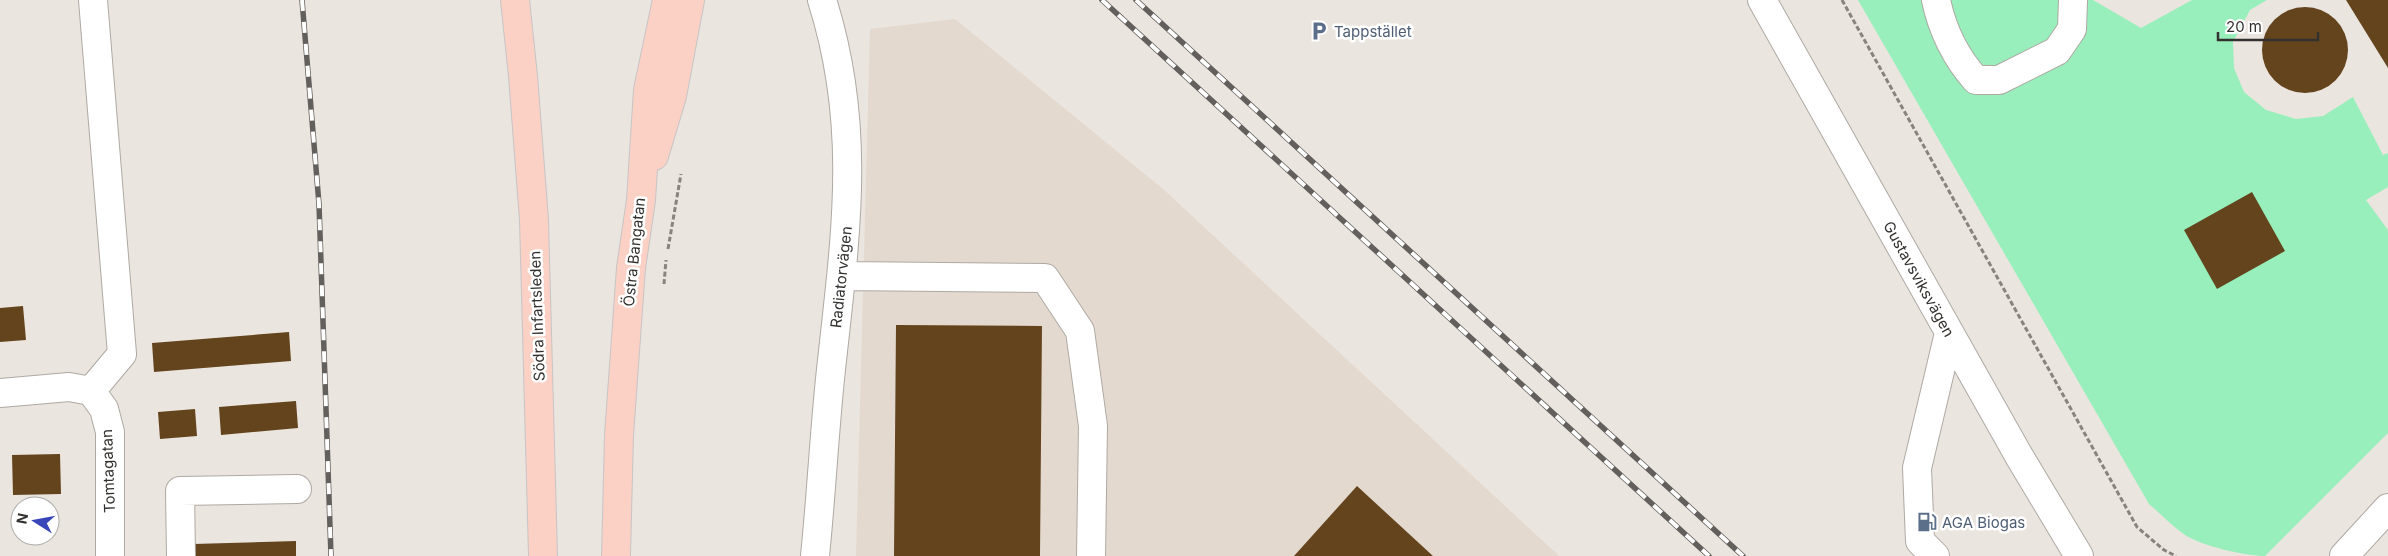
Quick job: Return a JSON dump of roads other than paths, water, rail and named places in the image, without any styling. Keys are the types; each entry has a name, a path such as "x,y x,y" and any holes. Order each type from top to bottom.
{"main road":[{"name":"Södra Infartsleden","path":"515,0 524,76 534,220 543,556"},
{"name":"Östra Bangatan","path":"616,556 619,435 631,268 641,200 648,90 667,0"},
{"path":"641,200 672,96 690,0"}],"street":[{"path":"0,393 69,387 91,391 122,354 93,0"},
{"name":"Radiatorvägen","path":"815,556 830,380 846,242 849,155 844,93 832,31 822,0"},
{"name":"Gustavsviksvägen","path":"1762,0 2075,555"},
{"path":"1936,0 1939,17 1962,65 1976,80 1999,80 2057,51 2072,29 2073,0"},
{"path":"842,276 1045,278 1080,331 1093,426 1091,556"},
{"path":"1935,556 1920,542 1918,468 1949,333"},
{"name":"Tomtagatan","path":"91,391 104,410 110,432 110,556"},
{"path":"181,556 180,491 297,489"},
{"path":"2344,556 2388,508"}],"railway":[{"path":"302,0 319,204 331,556"},
{"path":"1102,0 1709,556"},
{"path":"1136,0 1743,556"}],"place":[{"name":"Tappstället","path":"1319,31"},
{"name":"AGA Biogas","path":"1927,522"}]}
